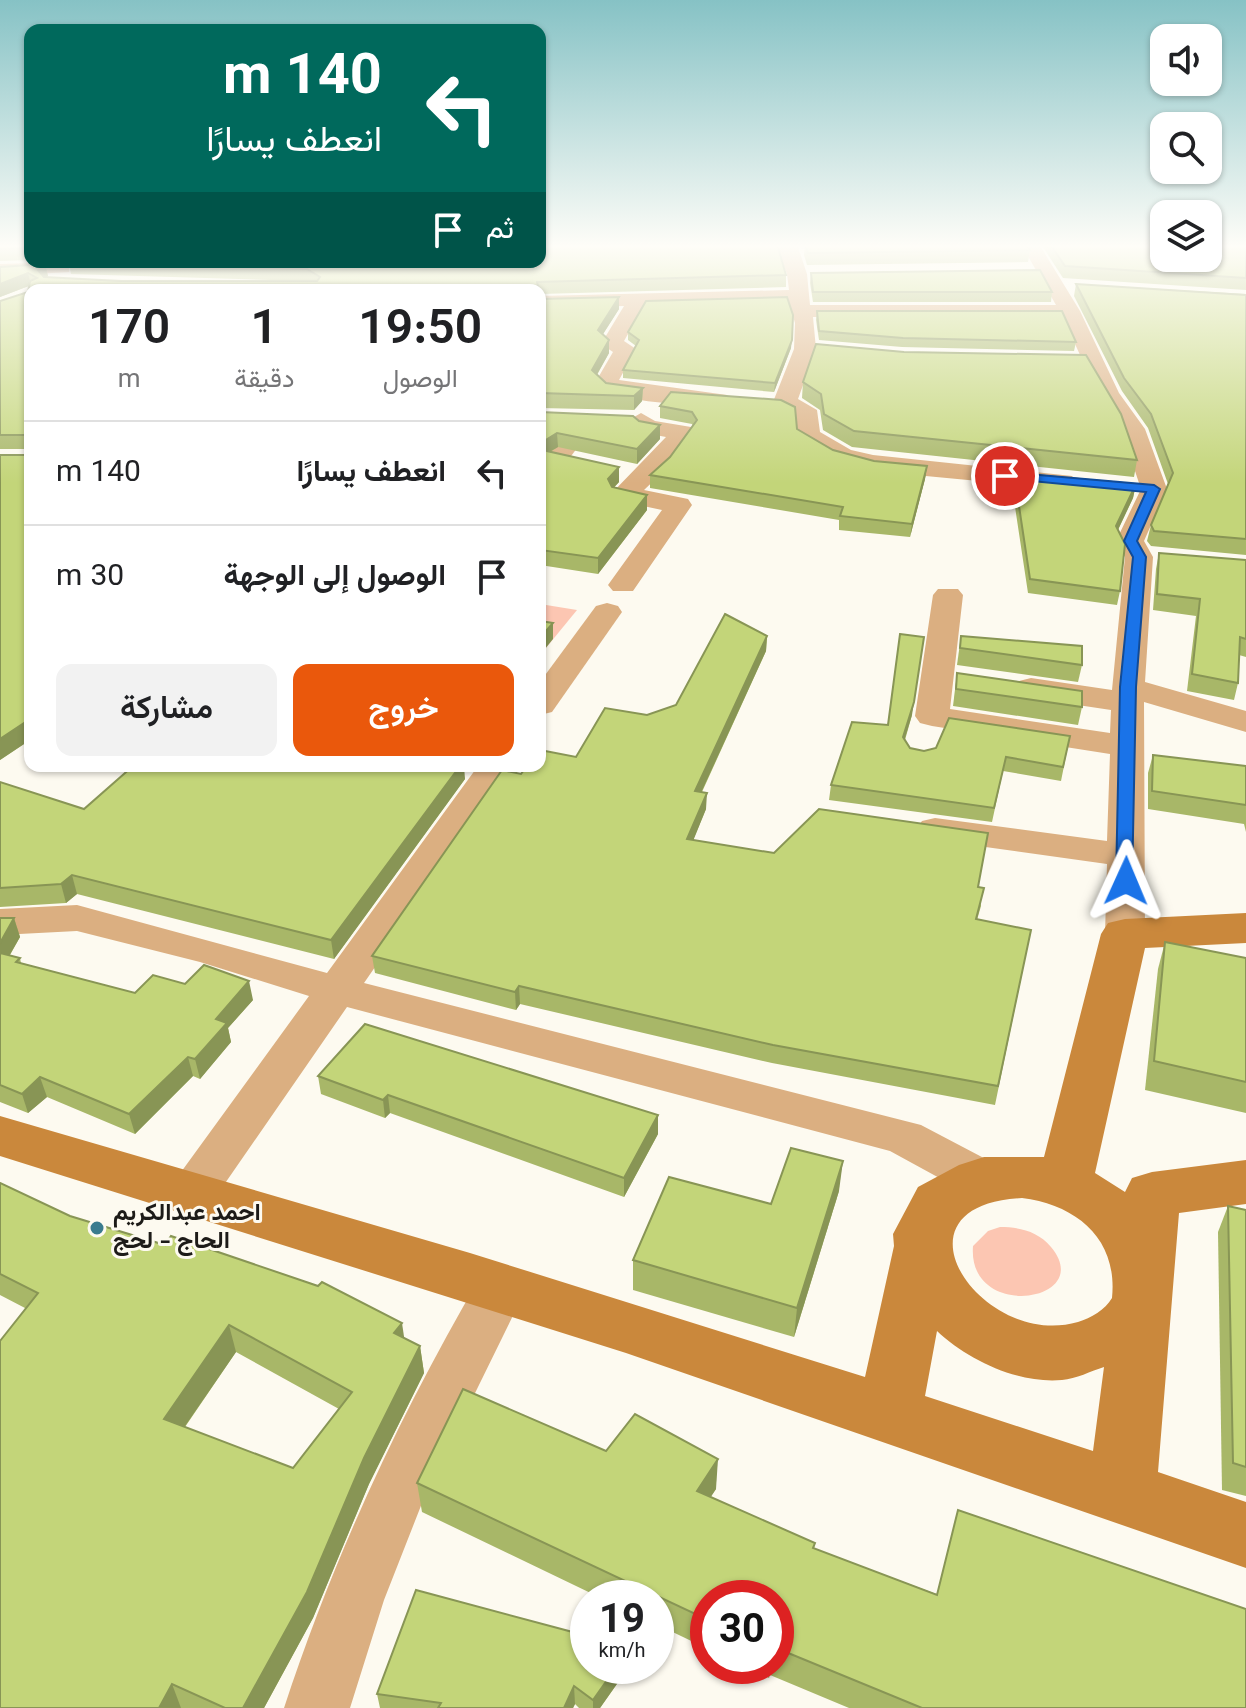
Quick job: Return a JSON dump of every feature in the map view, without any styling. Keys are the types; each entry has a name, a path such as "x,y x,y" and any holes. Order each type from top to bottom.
{"street":[{"path":"624,324 612,344 625,349 606,383 614,389 763,402 809,415 808,435 842,455 873,463 1090,483"},
{"path":"763,402 805,349 805,324"},
{"path":"1065,1183 1125,934 1128,695 1139,557 1130,541 1154,489 1133,429 1108,393 1078,324"},
{"path":"805,349 833,351"},
{"path":"1065,360 1095,361"},
{"path":"546,473 557,458 612,419 666,395"},
{"path":"546,696 679,505 624,494 682,432 612,419 555,418"},
{"path":"557,458 586,464"},
{"path":"615,470 644,476"},
{"path":"1122,486 1154,489"},
{"path":"1139,557 1170,559"},
{"path":"948,595 969,680"},
{"path":"921,752 932,716 969,680 1128,695 1246,722"},
{"path":"932,716 1127,746"},
{"path":"193,1192 492,772"},
{"path":"905,824 1126,855"},
{"path":"0,922 77,918 211,952 336,990 904,1137 982,1179"},
{"path":"1125,934 1246,928"},
{"path":"0,1136 193,1192 890,1412 1246,1535"},
{"path":"890,1412 927,1218 949,1193 982,1179 1022,1176 1065,1183 1100,1205 1130,1235 1144,1286 1123,1331 1088,1350 1044,1354 999,1343 958,1318 931,1286 921,1251"},
{"path":"1122,1492 1152,1194 1246,1182"},
{"path":"317,1708 336,1643 419,1440 500,1289"}],"shaded area":[{"path":"546,605 577,610 546,648"},
{"path":"1000,1227 1028,1231 1046,1242 1061,1266 1057,1281 1045,1291 1027,1296 1007,1294 989,1286 977,1270 973,1246 988,1231"}],"building":[{"path":"0,324 24,324 24,435 0,435"},
{"path":"546,324 602,324 598,330 609,340 592,370 606,383 643,388 634,396 546,393"},
{"path":"633,324 793,324 792,340 775,383 623,370 639,340 628,332"},
{"path":"818,324 1068,324 1076,342 903,338 819,331"},
{"path":"1096,324 1246,324 1246,539 1154,531 1151,525 1173,473 1151,414 1124,378"},
{"path":"816,344 904,352 1086,355 1121,414 1137,460 854,431 824,414 821,394 803,382"},
{"path":"671,392 781,400 795,407 797,429 833,450 874,461 927,466 912,524 840,516 843,507 650,475 670,457 697,420 692,412 660,406"},
{"path":"546,412 633,416 639,421 660,425 637,449 557,433 546,440"},
{"path":"546,450 619,467 608,479 612,487 647,495 598,558 546,551"},
{"path":"0,455 24,455 24,723 0,739"},
{"path":"1014,473 1136,484 1116,526 1125,544 1120,591 1030,579"},
{"path":"1159,553 1246,560 1246,639 1240,637 1238,683 1192,674 1200,599 1157,594"},
{"path":"725,614 767,636 695,791 707,793 687,839 774,853 819,809 988,833 978,887 984,888 976,919 1031,930 998,1086 773,1045 519,986 515,992 372,956 501,772 546,772 546,751 576,757 605,708 647,715 676,705"},
{"path":"900,634 924,637 914,702 903,737 910,748 924,751 936,748 949,718 1070,736 1063,767 1006,757 994,808 831,785 852,722 888,725"},
{"path":"961,636 1082,646 1082,665 960,648"},
{"path":"957,673 1082,691 1082,707 956,689"},
{"path":"1153,755 1246,766 1246,805 1152,791"},
{"path":"126,772 456,772 331,940 72,875 61,884 0,888 0,782 84,809"},
{"path":"0,918 14,918 0,943"},
{"path":"1165,942 1246,958 1246,1082 1154,1061"},
{"path":"0,953 20,958 16,962 135,993 153,975 185,984 204,965 249,981 216,1019 227,1023 195,1059 188,1057 129,1114 40,1077 22,1094 0,1085"},
{"path":"365,1024 658,1115 624,1178 388,1095 383,1100 318,1076"},
{"path":"791,1148 843,1161 797,1308 633,1260 669,1177 771,1204"},
{"path":"0,1183 70,1216 165,1245 171,1236 318,1286 322,1282 402,1323 394,1333 420,1346 364,1458 307,1592 243,1708 225,1708 172,1684 159,1708 0,1708 0,1341 38,1293 0,1274","holes":["229,1325 352,1392 293,1468 164,1419"]},
{"path":"1228,1206 1246,1210 1246,1467 1233,1463"},
{"path":"463,1389 606,1451 635,1414 718,1459 697,1491 815,1543 813,1548 937,1595 958,1510 1246,1609 1246,1708 922,1708 794,1655 794,1580 690,1580 690,1612 674,1604 674,1580 623,1580 417,1483"},
{"path":"416,1590 570,1631 570,1684 604,1684 593,1700 574,1686 564,1708 438,1708 441,1703 377,1694"}],"place":[{"name":"احمد عبدالكريم الحاج - لحج","path":"97,1228"}],"route":[{"path":"1005,476 1154,489 1130,541 1139,557 1128,687 1126,881"}]}
